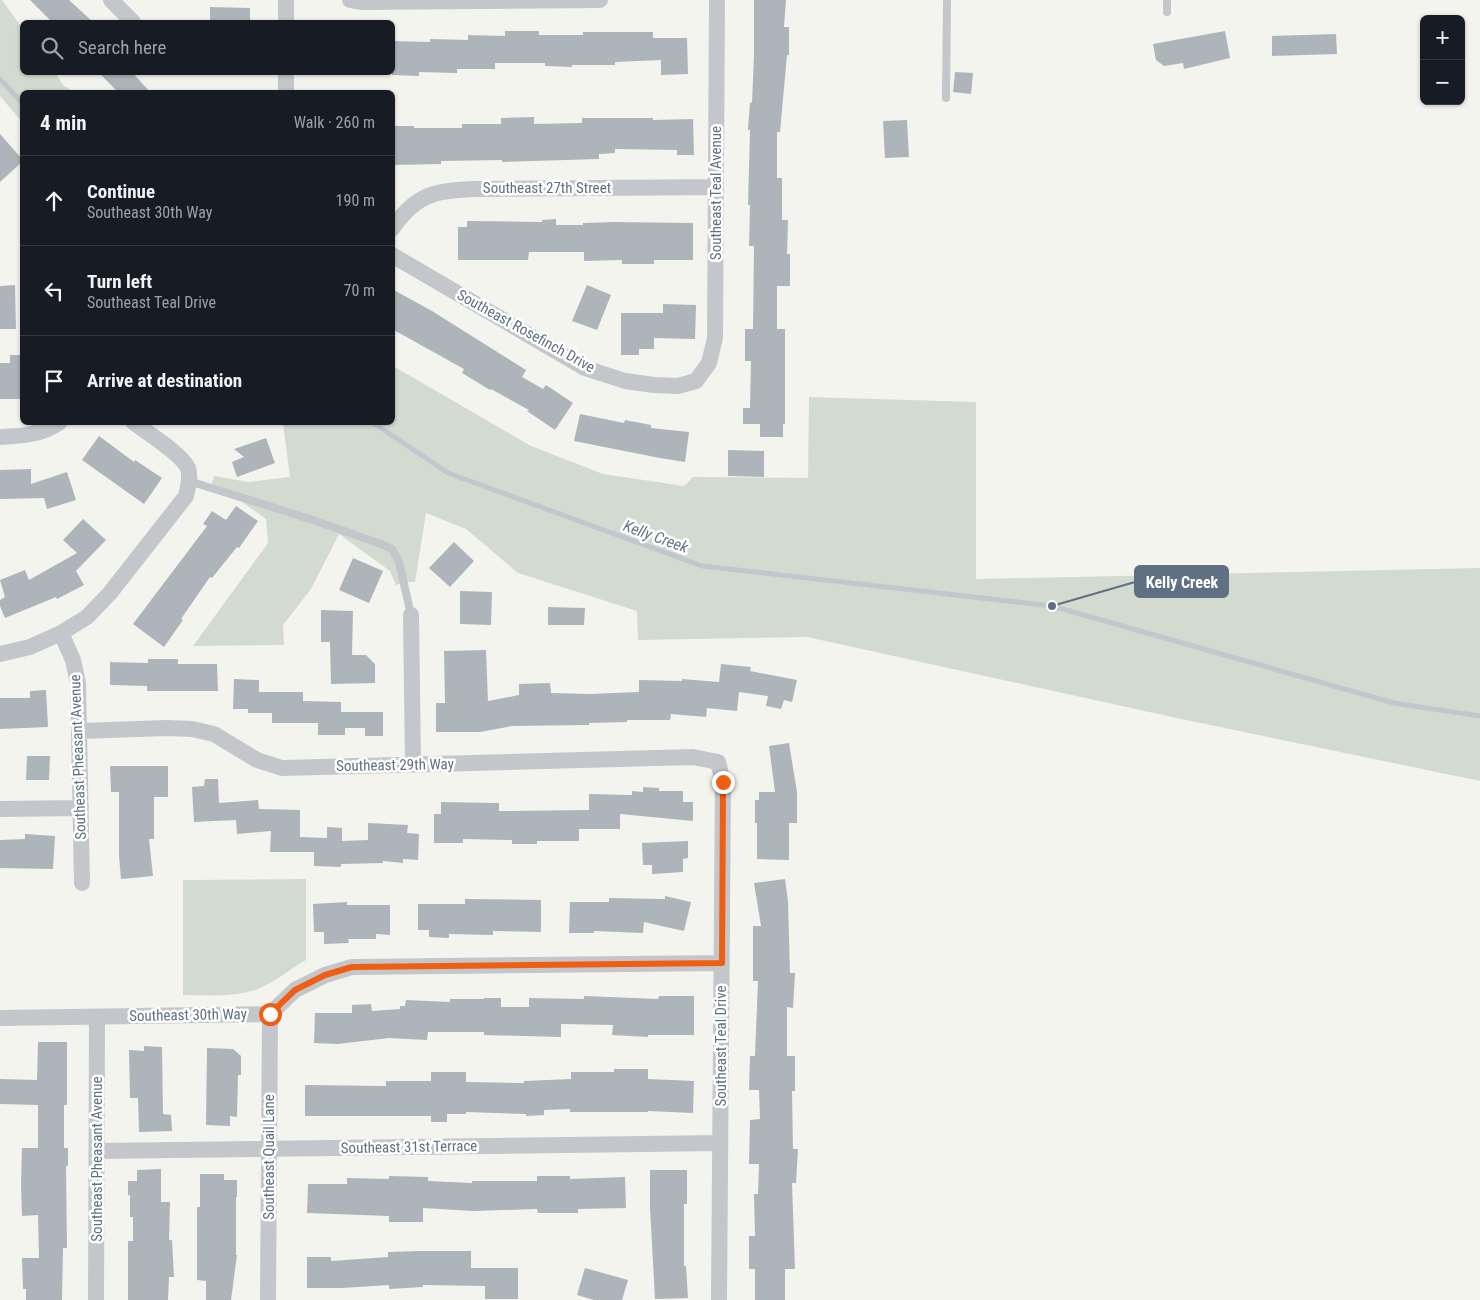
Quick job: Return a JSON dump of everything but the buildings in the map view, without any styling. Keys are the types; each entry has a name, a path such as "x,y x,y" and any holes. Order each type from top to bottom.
{"street":[{"path":"112,0 131,20"},
{"path":"286,0 286,20"},
{"path":"350,0 361,2 600,0"},
{"name":"Southeast Teal Avenue","path":"696,381 709,363 715,338 717,0"},
{"path":"286,75 286,90"},
{"name":"Southeast 27th Street","path":"395,224 400,217 415,204 434,194 473,189 716,187"},
{"name":"Southeast Rosefinch Drive","path":"395,257 585,368 625,381 654,385 678,386 696,381"},
{"path":"0,437 31,434 53,425"},
{"path":"0,654 30,647 61,634 87,617 110,593 186,496 189,481 188,469 180,458 136,425"},
{"path":"411,615 413,764"},
{"name":"Southeast Pheasant Avenue","path":"61,634 73,660 78,683 82,883"},
{"name":"Southeast 29th Way","path":"80,731 192,728 214,734 257,760 282,768 693,757 718,762"},
{"name":"Southeast Teal Drive","path":"718,762 723,782 720,1300"},
{"path":"0,809 80,808"},
{"path":"270,1014 295,990 325,975 352,967 722,963"},
{"name":"Southeast 30th Way","path":"0,1018 270,1014"},
{"name":"Southeast Quail Lane","path":"268,1300 270,1014"},
{"name":"Southeast Pheasant Avenue","path":"96,1300 97,1017"},
{"name":"Southeast 31st Terrace","path":"97,1151 720,1143"}],"lane":[{"path":"946,98 947,0"},
{"path":"1167,0 1167,12"},
{"path":"189,481 310,519 392,549 399,562 411,615"}],"shaded area":[{"path":"0,0 2,0 20,25 20,75 56,75 64,86 71,90 20,90 20,120 0,96"},
{"path":"395,367 531,446 603,474 684,486 693,477 808,478 809,397 976,402 976,579 1480,568 1480,781 1181,719 807,637 638,640 637,611 518,573 466,529 426,513 415,582 396,585 390,571 339,534 311,589 283,625 284,645 193,646 268,543 266,519 238,499 210,491 214,476 248,482 290,477 283,425 395,425"},
{"path":"306,879 306,960 272,982 251,991 222,995 183,995 183,880"}],"waterway":[{"name":"Kelly Creek","path":"0,79 20,101"},
{"name":"Kelly Creek","path":"376,425 448,473 702,566 1052,606 1394,703 1480,716"}],"place":[{"name":"Kelly Creek","path":"1052,606"}],"route":[{"path":"270,1014 295,990 325,975 352,967 722,963 723,782"}]}
